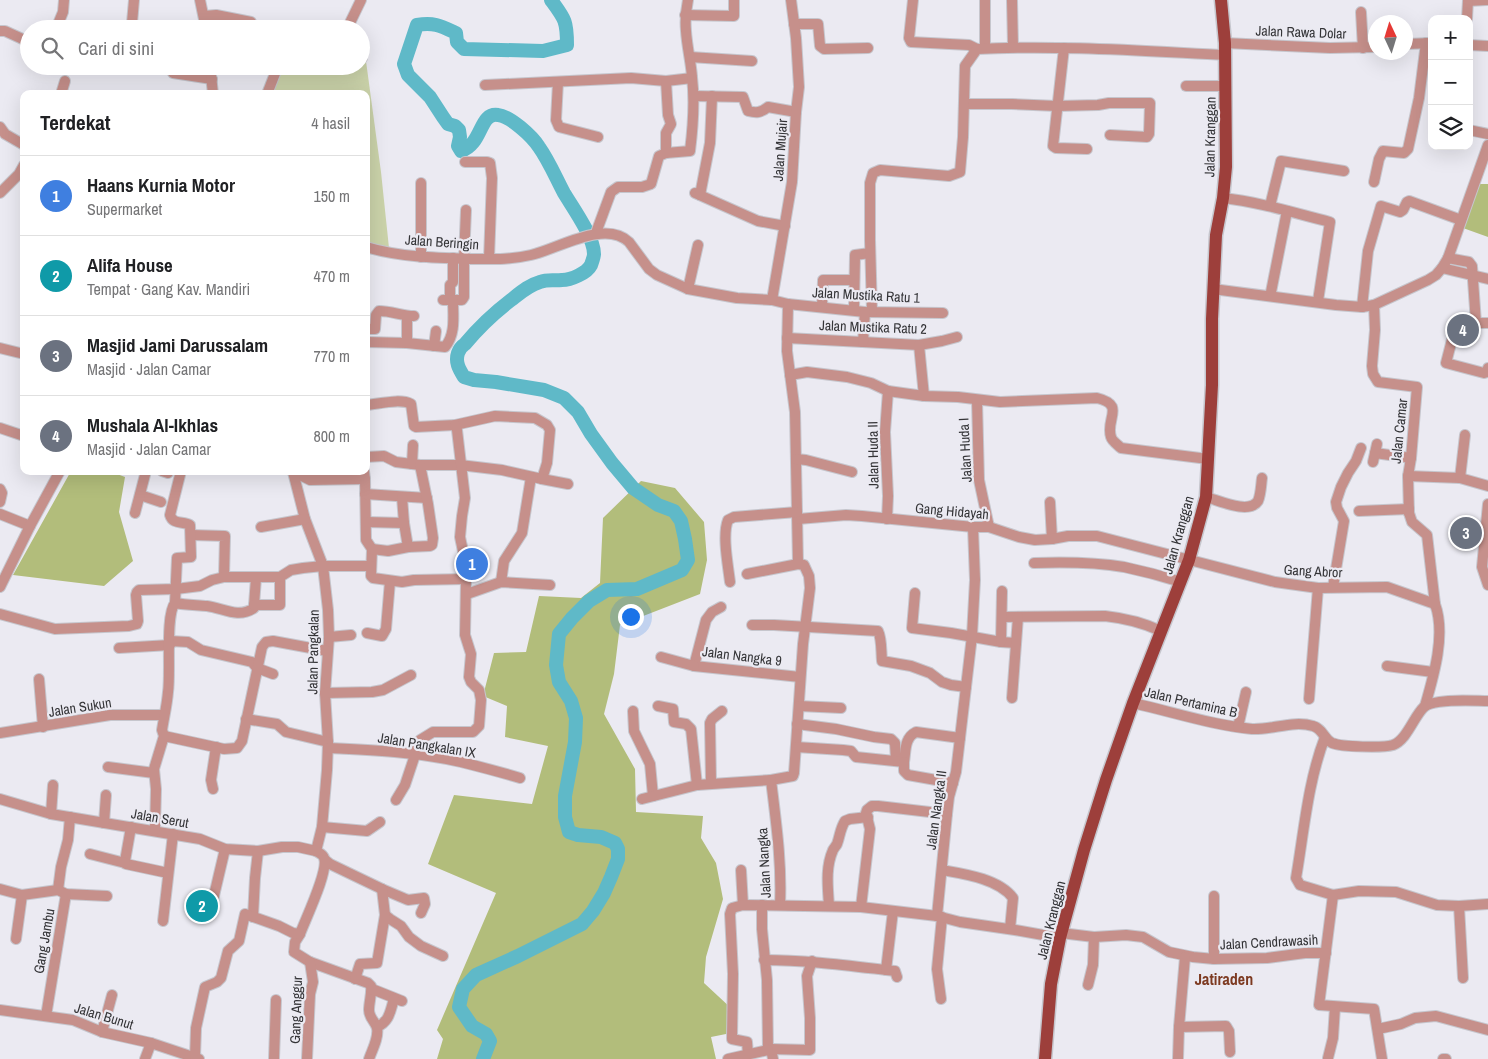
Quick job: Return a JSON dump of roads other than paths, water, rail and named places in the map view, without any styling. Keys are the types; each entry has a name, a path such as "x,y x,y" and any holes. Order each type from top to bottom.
{"main road":[{"name":"Jalan Kranggan","path":"1045,1059 1050,984 1060,936 1084,850 1133,703 1189,560 1206,498 1213,368 1213,289 1216,235 1223,198 1226,166 1225,49 1221,0"}],"street":[{"path":"60,20 63,12 64,0"},
{"path":"132,20 134,0"},
{"path":"200,0 205,20"},
{"path":"352,20 362,0"},
{"path":"596,234 611,192 618,187 642,187 651,184 659,156 666,153 690,151 694,96 686,32 688,0"},
{"path":"686,15 734,16 734,0"},
{"name":"Jalan Mujair","path":"772,300 792,182 799,87 791,0"},
{"name":"Jalan Rawa Dolar","path":"914,0 909,38 911,42 969,45 981,48 1368,48"},
{"path":"863,342 870,253 870,183 873,173 880,170 949,176 960,172 965,66 981,48 986,0"},
{"path":"1012,0 1013,47"},
{"path":"1468,15 1468,0 1487,0"},
{"path":"1361,12 1363,48"},
{"path":"204,16 216,15 240,20"},
{"path":"794,24 818,24 820,46 824,49 868,48"},
{"path":"0,31 5,31 20,38"},
{"path":"1413,44 1428,43"},
{"path":"1473,46 1488,46"},
{"path":"1064,48 1054,148 1088,149"},
{"path":"1374,182 1379,158 1383,151 1404,154 1408,149 1428,48"},
{"path":"690,56 752,61"},
{"path":"186,75 212,79"},
{"path":"211,75 213,90"},
{"path":"269,90 274,75"},
{"path":"485,85 631,78 666,81 692,78"},
{"path":"62,90 65,81"},
{"path":"666,81 668,115 671,124 666,133 666,153"},
{"path":"558,82 556,120 559,127 598,137"},
{"path":"1186,86 1226,86"},
{"path":"694,96 743,97 748,111 757,113 764,111 768,107 796,112"},
{"path":"712,96 710,144 697,194 758,221 785,226"},
{"path":"964,104 1057,106 1150,102 1149,134 1147,137 1110,135"},
{"path":"0,127 5,134 20,143"},
{"path":"1473,131 1488,134"},
{"path":"1213,289 1362,307 1374,305 1428,280 1442,268 1448,258 1462,220 1481,181 1488,145"},
{"path":"1270,206 1282,161 1344,171"},
{"path":"465,162 490,163 492,178 488,259"},
{"path":"0,193 20,172"},
{"path":"420,257 421,183"},
{"path":"1223,198 1248,201 1330,222 1318,300"},
{"path":"1362,307 1368,251 1381,206 1400,212 1409,201 1462,220"},
{"path":"449,300 462,300 464,298 466,210"},
{"path":"1271,292 1287,211"},
{"name":"Jalan Mustika Ratu 1","path":"596,234 612,233 626,239 649,269 657,275 688,289 736,298 772,300 788,304 864,311 943,312"},
{"name":"Jalan Beringin","path":"370,248 420,257 464,259 516,258 548,250 596,234"},
{"path":"688,289 698,245"},
{"path":"864,311 854,280 855,256 870,253"},
{"path":"370,342 407,343 445,347 452,331 449,300 450,285 453,282 453,258"},
{"path":"1448,258 1469,262 1472,266 1476,323"},
{"path":"1442,268 1488,280"},
{"path":"822,307 823,280 854,280"},
{"path":"788,304 787,338 795,412 798,564"},
{"name":"Jalan Camar","path":"1374,305 1373,374 1378,382 1417,387 1408,476 1410,513"},
{"path":"370,329 375,329 376,315 379,311 397,312 411,316 407,343"},
{"path":"1488,323 1458,324 1455,328 1446,363 1484,373 1487,372 1488,368"},
{"path":"434,346 436,331"},
{"name":"Jalan Mustika Ratu 2","path":"787,338 918,345 957,337"},
{"path":"918,345 924,396"},
{"path":"1,348 20,353"},
{"path":"790,375 807,372 847,377 871,383 888,391 977,400 1014,401 1097,398 1111,404 1113,410 1110,430 1111,438 1122,448 1208,459"},
{"name":"Jalan Huda II","path":"887,519 888,496 885,432 888,391"},
{"name":"Jalan Huda I","path":"977,400 979,480 989,527"},
{"path":"370,404 405,401 411,404 414,426 416,427 455,425 495,416 535,418 547,425 550,430 547,463 536,478 522,533 504,561 501,582"},
{"path":"396,800 405,785 420,740 433,732 473,732 479,726 482,700 479,690 469,677 471,654 465,635 467,594 464,556 460,537 465,498 455,425"},
{"path":"0,428 20,434"},
{"path":"1460,478 1465,435"},
{"path":"372,549 388,551 432,545 433,538 428,501 416,465 413,445"},
{"path":"1333,587 1344,521 1336,502 1341,487 1361,448"},
{"path":"1375,453 1411,458"},
{"path":"370,456 384,456 396,462 416,465 460,465 502,470 568,484"},
{"path":"796,459 852,472"},
{"path":"0,587 58,475"},
{"path":"135,513 145,475"},
{"path":"155,830 156,789 154,769 164,736 162,730 168,692 172,608 175,603 177,558 191,557 190,525 175,521 170,517 180,475"},
{"name":"Jalan Pangkalan","path":"293,475 305,519 322,566 328,610 329,638 325,693 328,745 322,827 316,851"},
{"path":"300,475 310,480 364,475 366,540 372,549 371,576 373,578 390,581 466,580"},
{"name":"Jalan Camar","path":"1408,476 1460,478 1488,486"},
{"path":"1206,498 1248,507 1258,500 1262,478"},
{"path":"0,489 2,493 0,502"},
{"path":"365,494 428,501"},
{"path":"140,495 161,502"},
{"path":"402,497 408,547"},
{"path":"1050,502 1052,540"},
{"path":"1488,504 1485,568 1488,585"},
{"path":"1359,511 1409,509 1412,522 1427,535 1435,604"},
{"path":"0,514 30,526"},
{"name":"Gang Hidayah","path":"730,582 726,526 728,520 734,517 846,515 989,527 1035,540 1052,540 1068,536 1097,536 1189,560"},
{"path":"261,526 305,519"},
{"path":"366,522 404,523"},
{"name":"Jalan Nangka II","path":"941,999 937,969 942,870 947,814 956,772 972,636 975,580 973,527"},
{"path":"191,535 225,536 224,577"},
{"name":"Gang Abror","path":"1189,560 1275,582 1318,588 1387,587 1435,604"},
{"path":"1034,563 1065,562 1124,567 1181,582"},
{"path":"642,799 697,785 771,780 793,776 804,626 810,588 809,576 804,565 798,564 747,574"},
{"path":"0,614 55,628 129,626 137,624 138,621 137,592 145,590 200,586 224,577 280,577 291,570 322,566 371,566"},
{"path":"254,605 280,606 280,577"},
{"path":"175,603 211,607 229,612 240,613 250,610 254,608 256,578"},
{"path":"367,633 382,636 386,629 390,581"},
{"path":"467,594 501,582 550,585"},
{"path":"1310,699 1318,588"},
{"path":"1001,642 1002,591"},
{"path":"915,593 912,628 1016,643"},
{"name":"Jalan Pertamina B","path":"1133,703 1238,727 1264,729 1292,724 1306,725 1318,728 1332,743 1355,747 1393,745 1400,740 1425,706 1439,646 1439,615 1435,604"},
{"name":"Jalan Nangka 9","path":"721,606 712,612 706,620 694,666 800,677"},
{"path":"1002,618 1105,616 1151,626 1161,631"},
{"path":"1012,698 1018,618"},
{"path":"752,625 774,624 878,631 881,636 882,661 911,666 930,673 942,682 966,687"},
{"path":"329,638 351,634"},
{"path":"164,736 216,748 237,748 242,742 262,647 266,642 273,641 327,651"},
{"path":"119,648 188,642 201,650 252,662 257,668 273,674"},
{"path":"661,657 694,666"},
{"path":"1388,666 1433,672"},
{"path":"325,693 383,690 411,675"},
{"path":"40,679 43,726"},
{"path":"1238,727 1246,692"},
{"path":"1425,706 1445,701 1488,701"},
{"path":"658,706 673,709 674,722 686,724 691,729 697,785"},
{"path":"799,706 841,708"},
{"path":"633,710 634,731 650,764 653,796"},
{"path":"711,783 710,724 712,719 722,711"},
{"name":"Jalan Sukun","path":"0,733 110,715 164,715"},
{"name":"Jalan Pangkalan IX","path":"246,719 277,724 286,732 328,745 414,754 460,762 520,778"},
{"path":"797,724 891,739 895,743 899,761 908,775 953,783"},
{"path":"899,761 909,738 916,732 960,738"},
{"path":"1326,737 1320,752 1308,804 1296,878 1300,885 1333,895 1359,891 1396,892 1436,905 1488,904"},
{"path":"796,747 851,751 856,757 899,761"},
{"path":"213,789 211,780 216,748"},
{"path":"108,767 154,773"},
{"name":"Jalan Nangka","path":"771,780 779,848 780,905 861,907 1060,936"},
{"path":"51,814 53,784"},
{"path":"104,823 106,795"},
{"name":"Jalan Serut","path":"0,799 51,814 200,839 225,849 258,851 282,847 298,847 316,851"},
{"path":"861,907 870,829 867,810 872,806 947,814"},
{"name":"Gang Jambu","path":"46,1016 62,892 61,867 68,840 70,817"},
{"path":"829,906 828,870 832,851 838,843 838,834 844,821 850,818 868,817"},
{"path":"322,827 367,831 380,822"},
{"path":"125,863 131,827"},
{"path":"163,921 173,834"},
{"path":"212,904 225,849"},
{"path":"253,917 258,851"},
{"path":"316,851 322,854 330,864 382,889 408,900 424,898 425,904 420,913"},
{"path":"90,854 128,865 168,873"},
{"path":"325,860 323,875 300,934 295,942 294,952 310,962 368,983 372,989 398,1000 388,1020 377,1027"},
{"path":"741,870 743,905"},
{"path":"942,870 986,879 1010,894 1013,898 1010,929"},
{"path":"0,889 22,895 62,892 107,896"},
{"path":"355,979 360,964 377,963 386,915 382,889"},
{"path":"16,939 22,895"},
{"path":"1326,953 1333,895"},
{"path":"1214,896 1214,959"},
{"path":"748,1054 747,1042 732,1040 734,974 730,914 732,908 743,905 780,905"},
{"path":"762,905 770,1053"},
{"path":"1459,906 1463,978"},
{"path":"886,970 892,911"},
{"path":"197,1058 196,1028 205,987 217,982 220,978 228,951 239,941 245,914 300,934"},
{"path":"386,915 401,926 409,937 421,946 443,956"},
{"name":"Jalan Cendrawasih","path":"1060,936 1143,936 1169,952 1185,957 1214,959 1282,957 1310,952 1326,953 1319,1003 1321,1006 1335,1006"},
{"path":"1088,985 1093,965 1094,937"},
{"path":"1178,1059 1185,957"},
{"path":"764,960 812,961 895,971 897,977"},
{"path":"728,1059 748,1054 810,1050 807,976 812,961"},
{"name":"Gang Anggur","path":"307,1059 310,994 313,982 310,962"},
{"path":"369,1059 376,1038 377,1027 371,1018 369,1010 372,989"},
{"path":"102,1032 112,995"},
{"path":"274,1059 276,1000"},
{"path":"1328,1058 1335,1006 1374,1009 1382,1059"},
{"name":"Jalan Bunut","path":"0,1010 73,1020 102,1032 197,1058"},
{"path":"1378,1029 1401,1024 1415,1018 1436,1016 1488,1030"},
{"path":"1179,1027 1226,1026 1229,1031 1230,1052"},
{"path":"145,1059 151,1044"}],"waterway":[{"path":"483,1059 490,1041 486,1034 472,1026 459,1007 463,989 476,975 582,924 604,893 618,859 618,849 615,843 601,837 578,835 569,832 565,817 565,796 575,742 576,718 571,701 559,682 556,665 559,634 589,601 607,590 637,589 682,570 688,560 681,521 674,511 658,505 633,488 591,434 578,412 564,398 544,390 464,377 457,362 459,351 487,320 532,285 548,280 570,279 586,271 593,260 593,247 587,231 546,158 526,132 503,116 492,115 487,118 473,142 461,151 458,146 459,130 455,126 448,124 430,97 408,75 404,64 417,25 423,24 437,25 456,33 457,42 464,49 543,51 567,45 564,21 551,0"}],"place":[{"name":"Mushala Al-Ikhlas","path":"1463,330"},
{"name":"Masjid Jami Darussalam","path":"1466,533"},
{"name":"Haans Kurnia Motor","path":"472,564"},
{"name":"Alifa House","path":"202,906"}],"district":[{"name":"Jatiraden","path":"1224,979"}]}
